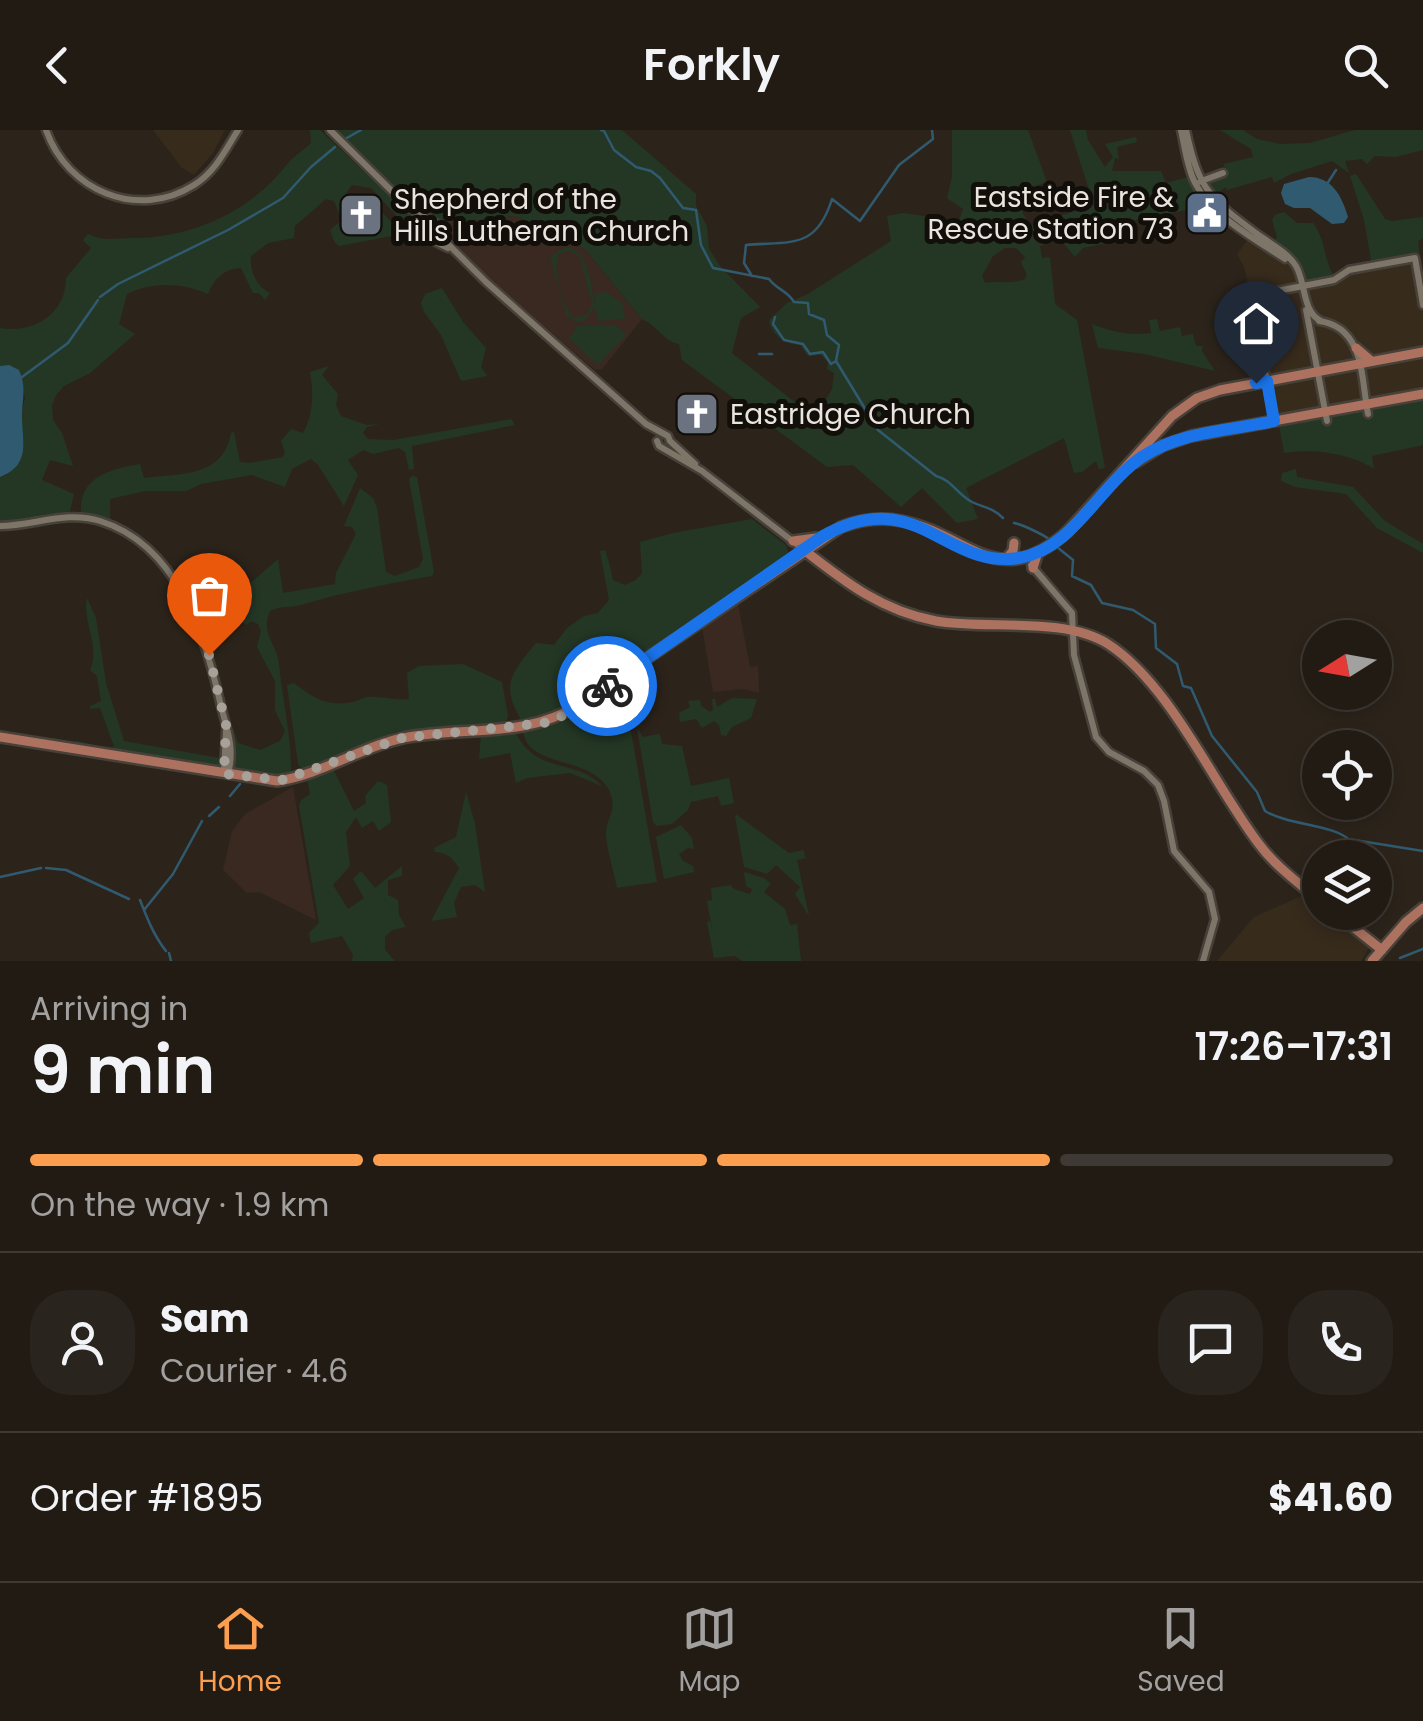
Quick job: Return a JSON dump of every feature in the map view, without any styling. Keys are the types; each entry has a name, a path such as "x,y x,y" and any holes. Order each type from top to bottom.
{"main road":[{"path":"1356,348 1365,358 1378,361"},
{"path":"0,737 282,780 402,738 550,721 823,536 858,521 901,520 975,553 1006,559 1023,557 1061,537 1184,406 1210,392 1423,352"},
{"path":"1115,480 1140,459 1171,442 1274,421 1326,417 1354,407 1367,409 1423,394"},
{"path":"793,541 823,536"},
{"path":"1006,559 1014,543"},
{"path":"804,550 850,586 893,609 932,620 1073,631 1111,646 1142,674 1262,848 1302,885"},
{"path":"1033,568 1040,550"},
{"path":"777,568 803,558 818,560"},
{"path":"1372,961 1423,908"},
{"path":"1357,930 1382,950"},
{"path":"1366,937 1378,943 1391,939"}],"street":[{"path":"46,130 58,157 82,181 112,196 144,201 174,195 201,180 218,164 238,130"},
{"path":"328,130 422,223 427,237 454,253 652,432 663,448 702,471"},
{"path":"1184,130 1198,182 1222,214 1298,273 1313,324 1326,417"},
{"path":"361,164 409,208 440,227 441,234 491,286 646,424 664,434 702,471 804,550"},
{"path":"1198,182 1224,173"},
{"path":"425,230 434,223"},
{"path":"432,240 441,234"},
{"path":"1274,421 1251,296 1303,288 1334,280 1354,269 1415,258 1423,305"},
{"path":"1313,324 1340,327 1356,348 1367,409"},
{"path":"657,440 664,434"},
{"path":"663,448 670,441"},
{"path":"0,526 82,517 110,525 141,544 174,580 206,645 232,742 226,774"},
{"path":"1023,557 1070,608 1074,654 1094,733 1106,749 1144,771 1158,785 1174,851 1209,892 1215,919 1203,961"}],"shaded area":[{"path":"153,130 225,130 213,153 194,175 182,168"},
{"path":"516,216 585,249 642,319 602,369 595,370 487,277 435,220"},
{"path":"1251,235 1296,271 1336,280 1346,271 1415,258 1423,305 1423,394 1274,421 1245,269 1237,254"},
{"path":"738,604 750,667 758,666 759,693 744,689 713,692 702,627"},
{"path":"293,787 316,920 259,892 247,893 223,870 232,831 245,814"},
{"path":"1302,896 1302,930 1347,930 1369,948 1361,961 1217,961 1254,917"}],"green space":[{"path":"310,130 320,130 418,223 419,240 371,188 352,185 343,198 355,222 371,222 380,210 402,234 339,246 330,230 342,220 334,201 326,199 295,226 294,238 268,243 251,256 255,277 270,293 265,300 259,293 253,293 241,268 220,276 208,294 168,285 127,294 119,324 135,334 90,373 64,386 52,405 53,420 62,433 73,466 50,460 42,480 74,494 70,511 0,523 0,477 7,475 25,398 19,370 0,366 0,328 35,325 54,312 66,278 91,248 83,240 88,234 110,239 155,237 219,218 239,208 273,180 311,143"},
{"path":"334,130 622,130 696,194 696,206 707,226 709,249 760,307 741,318 732,353 817,415 832,389 834,373 827,369 828,362 821,355 808,356 800,345 780,338 769,320 787,303 808,294 891,241 887,216 903,213 959,221 963,209 947,198 952,177 952,130 1028,130 1047,182 1016,192 1031,225 1094,205 1070,130 1086,130 1105,167 1113,157 1105,144 1136,137 1137,142 1117,147 1119,159 1115,158 1112,171 1161,171 1166,183 1193,176 1204,196 1197,208 1120,223 1122,240 1083,248 1075,257 1061,240 1040,246 1042,258 1050,257 1055,304 1077,320 1105,468 1099,469 1096,461 1074,473 1064,438 966,488 978,519 957,523 922,488 901,507 853,465 827,467 682,360 679,344 642,319 585,249 516,216 435,220 368,165","holes":["1005,248 1016,248 1025,257 1021,262 1025,279 985,283 982,276 993,256"]},
{"path":"1220,130 1243,130 1257,139 1280,144 1310,143 1355,130 1423,130 1423,150 1396,157 1375,156 1367,164 1362,159 1345,161 1349,173 1332,161 1274,183 1272,177 1227,190 1226,187 1211,197 1200,181 1225,173 1224,164 1253,157 1251,149"},
{"path":"1356,174 1385,219 1423,217 1423,238 1418,241 1420,257 1372,265 1364,220 1350,176"},
{"path":"1284,212 1297,223 1313,223 1330,270 1339,277 1302,286 1298,270 1272,245 1277,237 1272,220"},
{"path":"565,247 580,254 588,269 595,304 596,293 607,292 622,303 625,319 598,321 595,307 584,321 575,321 566,315 550,257","holes":["569,250 580,257 592,304 588,314 574,318 562,297 557,262 558,255"]},
{"path":"442,288 463,322 486,348 481,367 487,376 461,381 441,335 424,312 421,303 425,294"},
{"path":"1157,319 1160,331 1180,327 1182,336 1193,334 1196,346 1203,346 1202,351 1215,371 1145,354 1098,348 1092,324 1121,333 1143,334 1151,333 1149,320"},
{"path":"616,325 626,335 598,365 569,339 577,326"},
{"path":"329,366 322,375 338,394 336,405 341,416 367,425 380,424 367,427 363,433 368,439 393,440 511,419 515,425 412,446 414,469 409,470 405,452 399,448 373,454 363,450 348,460 358,475 344,506 311,459 292,469 285,487 252,475 201,484 186,491 145,491 110,499 110,521 81,512 85,490 99,476 140,464 144,478 198,470 219,458 234,432 240,462 283,457 281,441 291,429 303,433 309,419 310,372"},
{"path":"1423,399 1423,445 1372,456 1374,469 1330,453 1284,453 1279,425"},
{"path":"1296,469 1297,477 1353,487 1385,521 1423,544 1423,553 1377,528 1346,494 1295,487 1281,481 1282,473"},
{"path":"417,477 432,576 270,611 267,626 278,657 291,769 290,773 264,776 233,772 233,728 238,743 260,750 280,741 285,731 275,710 275,681 257,647 261,631 258,624 251,621 247,625 242,618 229,614 247,586 278,559 283,593 335,584 336,573 356,534 352,527 344,526 360,488 373,498 377,508 386,572 395,576 419,567 423,559 409,479"},
{"path":"752,519 786,545 788,552 782,558 567,707 523,723 510,689 514,672 536,643 554,645 567,628 584,616 598,613 609,600 600,551 605,550 613,580 625,585 642,573 640,542"},
{"path":"87,598 96,618 106,683 124,741 225,759 221,768 74,747 76,741 111,749 114,746 100,708 90,709 101,701 97,676 90,670 93,652"},
{"path":"463,664 502,682 508,716 505,724 396,732 303,770 298,764 287,685 294,683 314,697 336,703 368,697 409,699 407,673 419,666"},
{"path":"732,698 757,699 751,718 732,727 726,736 721,735 714,721 702,728 696,719 680,722 679,713 690,707 688,701 700,700 701,706 710,712 712,699 717,707"},
{"path":"627,710 600,721 599,725 628,713 657,882 617,888 606,835 613,804 609,790 589,771 537,752 523,732 556,724 578,712 581,718"},
{"path":"637,728 643,737 660,734 662,744 682,746 691,786 729,778 734,803 721,806 718,796 691,802 672,824 657,826 653,822"},
{"path":"515,732 535,755 580,771 602,786 570,773 516,783 510,753 479,759 481,736"},
{"path":"332,767 354,811 366,803 365,796 378,781 387,785 391,822 379,831 373,821 362,828 356,817 346,832 350,866 333,885 348,909 364,898 353,879 361,871 375,888 402,866 402,876 388,880 388,895 398,900 399,915 406,927 392,930 385,937 385,950 395,961 352,961 353,955 342,936 311,943 309,933 319,923 299,806 310,794 307,778"},
{"path":"466,792 485,892 475,885 461,887 454,903 457,917 431,921 459,868 449,856 435,852 434,848 456,837"},
{"path":"737,815 789,853 804,850 805,858 797,860 809,916 795,894 800,887 776,865 767,874 744,867"},
{"path":"681,825 692,838 694,849 679,854 693,866 694,872 664,879 656,837"},
{"path":"744,872 771,884 764,892 785,909 790,925 797,924 801,961 714,958 707,922 710,921 713,934 707,901 712,900 711,888 731,885 750,894 752,889 746,886"}],"water":[{"path":"1309,177 1324,180 1335,189 1348,217 1344,223 1332,224 1310,208 1285,204 1281,193 1284,184"},
{"path":"0,366 19,370 23,381 23,450 17,465 0,477"}],"waterway":[{"path":"345,139 361,130"},
{"path":"601,130 614,150 636,167 660,178 683,208 696,210 701,245 713,268 769,279 794,302 808,303 809,314 824,320 827,335 839,345 836,361 878,430 967,499 1003,518"},
{"path":"752,276 744,263 746,245 789,242 810,235 826,215 832,199 860,221 899,165 933,139 932,130"},
{"path":"100,297 283,198 335,147"},
{"path":"1327,184 1336,170"},
{"path":"22,377 68,343 98,300"},
{"path":"775,317 773,324 784,340 803,344 810,354 823,352 831,364 836,361"},
{"path":"759,354 772,354"},
{"path":"1014,523 1051,541"},
{"path":"1057,547 1073,560 1072,576 1091,585 1102,603 1133,610 1155,624 1156,648 1177,664 1183,686 1191,688 1212,736 1257,792 1265,811 1348,839 1423,851"},
{"path":"230,796 240,784"},
{"path":"209,816 219,807"},
{"path":"144,910 173,874 202,821"},
{"path":"0,877 41,868"},
{"path":"46,868 66,870 129,899"},
{"path":"140,900 166,951"},
{"path":"1400,958 1423,949"},
{"path":"169,953 171,961"}],"way so far":[{"path":"209,655 226,725 224,774 272,781 296,777 402,738 544,723 562,716 607,686"}],"place":[{"name":"Eastside Fire & Rescue Station 73","path":"1207,213"},
{"name":"Shepherd of the Hills Lutheran Church","path":"361,215"},
{"name":"Eastridge Church","path":"697,414"}],"route":[{"path":"607,686 844,525 877,519 901,520 993,558 1017,558 1038,552 1053,544 1115,480 1157,448 1191,436 1274,421 1267,381 1256,383"}]}
